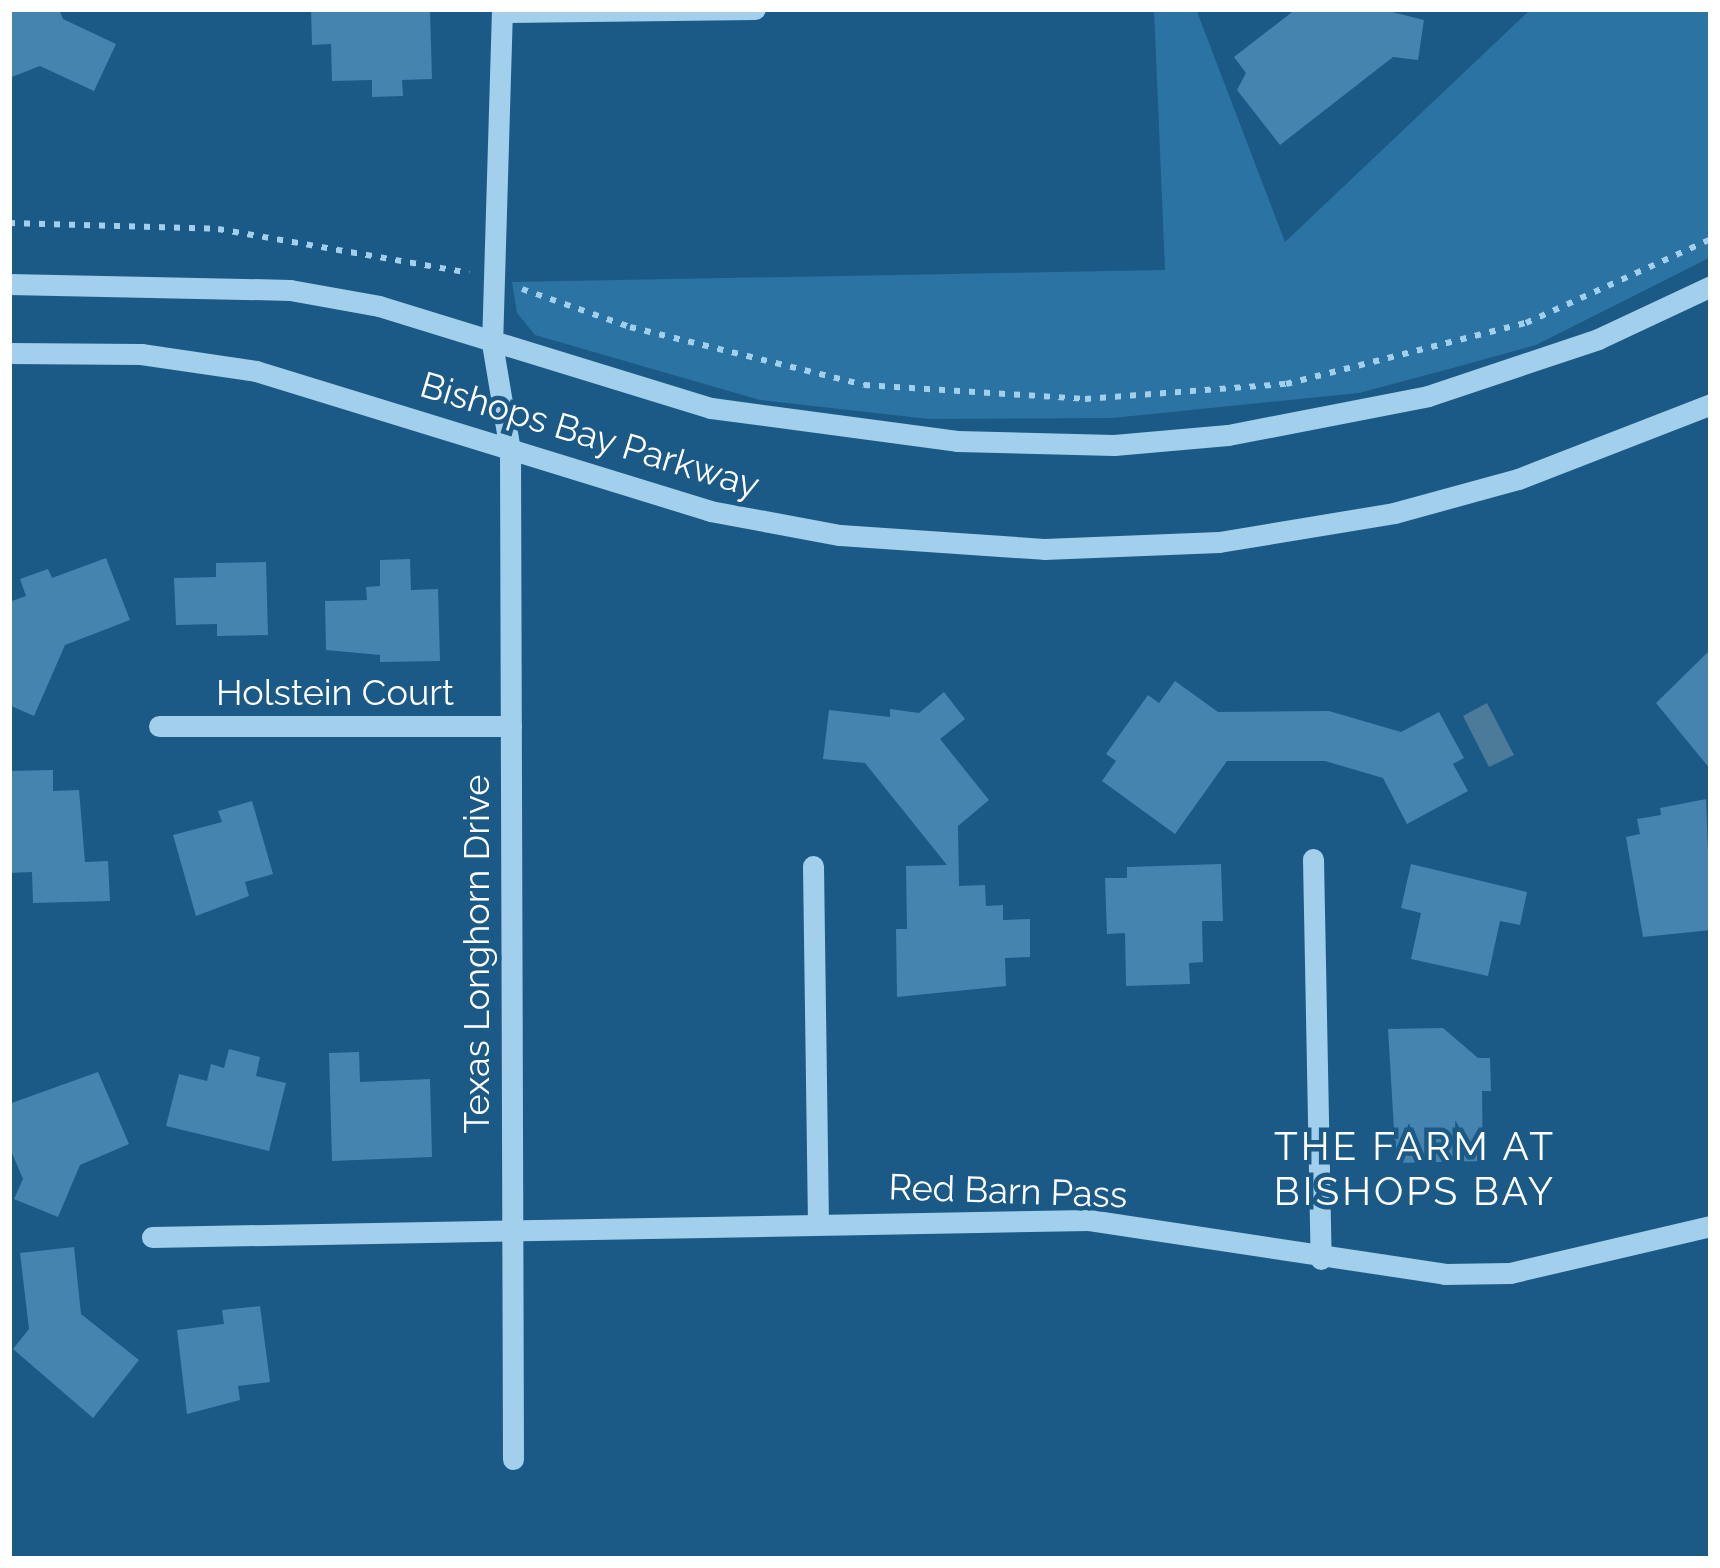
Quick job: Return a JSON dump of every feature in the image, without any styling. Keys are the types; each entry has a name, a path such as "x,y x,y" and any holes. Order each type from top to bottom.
{"street":[{"path":"502,10 755,9"},
{"name":"Texas Longhorn Drive","path":"502,10 498,280 492,343 510,450 513,1459"},
{"name":"Bishops Bay Parkway","path":"9,284 290,290 379,306 748,415 957,441 1114,445 1228,435 1444,392 1598,339 1711,286"},
{"name":"Bishops Bay Parkway","path":"9,353 141,354 256,371 510,450 785,526 931,544 1146,548 1320,528 1430,505 1630,440 1711,404"},
{"name":"Holstein Court","path":"159,726 511,726"},
{"path":"1313,859 1321,1259"},
{"path":"813,866 818,1221"},
{"name":"Red Barn Pass","path":"152,1237 818,1221 1089,1220 1321,1259 1510,1273 1711,1226"}],"path":[{"path":"9,224 218,229 410,258 498,280 630,327 864,386 1085,400 1286,384 1526,323 1711,239"}],"shaded area":[{"path":"1154,9 1196,9 1285,242 1531,9 1711,9 1711,257 1536,345 1460,366 1359,393 1112,418 929,419 760,400 535,335 517,313 512,282 1165,270"},
{"path":"1487,703 1514,755 1489,767 1463,716"}],"building":[{"path":"9,9 59,9 63,19 116,44 94,91 40,66 9,78"},
{"path":"311,9 430,9 432,79 402,80 403,96 372,97 372,80 332,81 331,44 312,45"},
{"path":"1296,9 1380,9 1424,20 1418,60 1393,57 1280,145 1237,90 1246,73 1234,57"},
{"path":"106,558 130,620 65,645 34,716 9,705 9,602 26,596 20,579 48,569 52,578"},
{"path":"410,559 411,590 438,589 440,661 380,662 380,655 326,650 325,601 367,600 366,587 380,586 380,560"},
{"path":"266,562 268,635 217,636 217,624 176,625 174,578 216,577 216,563"},
{"path":"1711,649 1711,770 1656,703"},
{"path":"1175,681 1218,712 1329,711 1401,732 1439,712 1464,758 1453,764 1468,791 1407,824 1383,778 1325,761 1227,761 1175,834 1102,781 1116,761 1106,754 1148,695 1159,703"},
{"path":"944,692 965,719 940,739 989,800 958,826 959,886 985,885 986,906 1003,905 1003,920 1030,919 1030,957 1005,958 1006,986 897,997 896,929 907,929 906,866 947,865 865,763 823,759 829,710 890,717 890,709 919,713"},
{"path":"53,770 53,791 79,790 85,862 108,861 110,901 33,903 32,872 9,873 9,771"},
{"path":"1706,799 1711,930 1643,937 1626,837 1640,834 1637,819 1661,815 1660,808"},
{"path":"252,801 273,874 245,882 249,896 196,916 173,835 222,822 218,811"},
{"path":"1221,864 1223,921 1202,921 1203,962 1189,963 1190,984 1126,986 1125,933 1107,934 1105,878 1127,878 1127,867"},
{"path":"1411,864 1527,892 1520,925 1500,921 1488,976 1411,959 1421,913 1401,908"},
{"path":"1443,1028 1478,1058 1490,1058 1491,1091 1482,1091 1483,1161 1396,1163 1388,1029"},
{"path":"229,1049 260,1057 256,1076 286,1083 269,1151 166,1126 179,1074 207,1081 211,1064 224,1068"},
{"path":"359,1052 360,1082 430,1079 432,1157 332,1161 329,1053"},
{"path":"98,1072 129,1144 80,1165 58,1217 14,1199 23,1179 9,1146 9,1104"},
{"path":"74,1247 81,1314 139,1360 93,1418 13,1349 29,1329 20,1253"},
{"path":"260,1306 270,1382 238,1386 240,1400 187,1414 177,1330 224,1324 222,1310"}],"district":[{"name":"THE FARM AT BISHOPS BAY","path":"1415,1170"}]}
